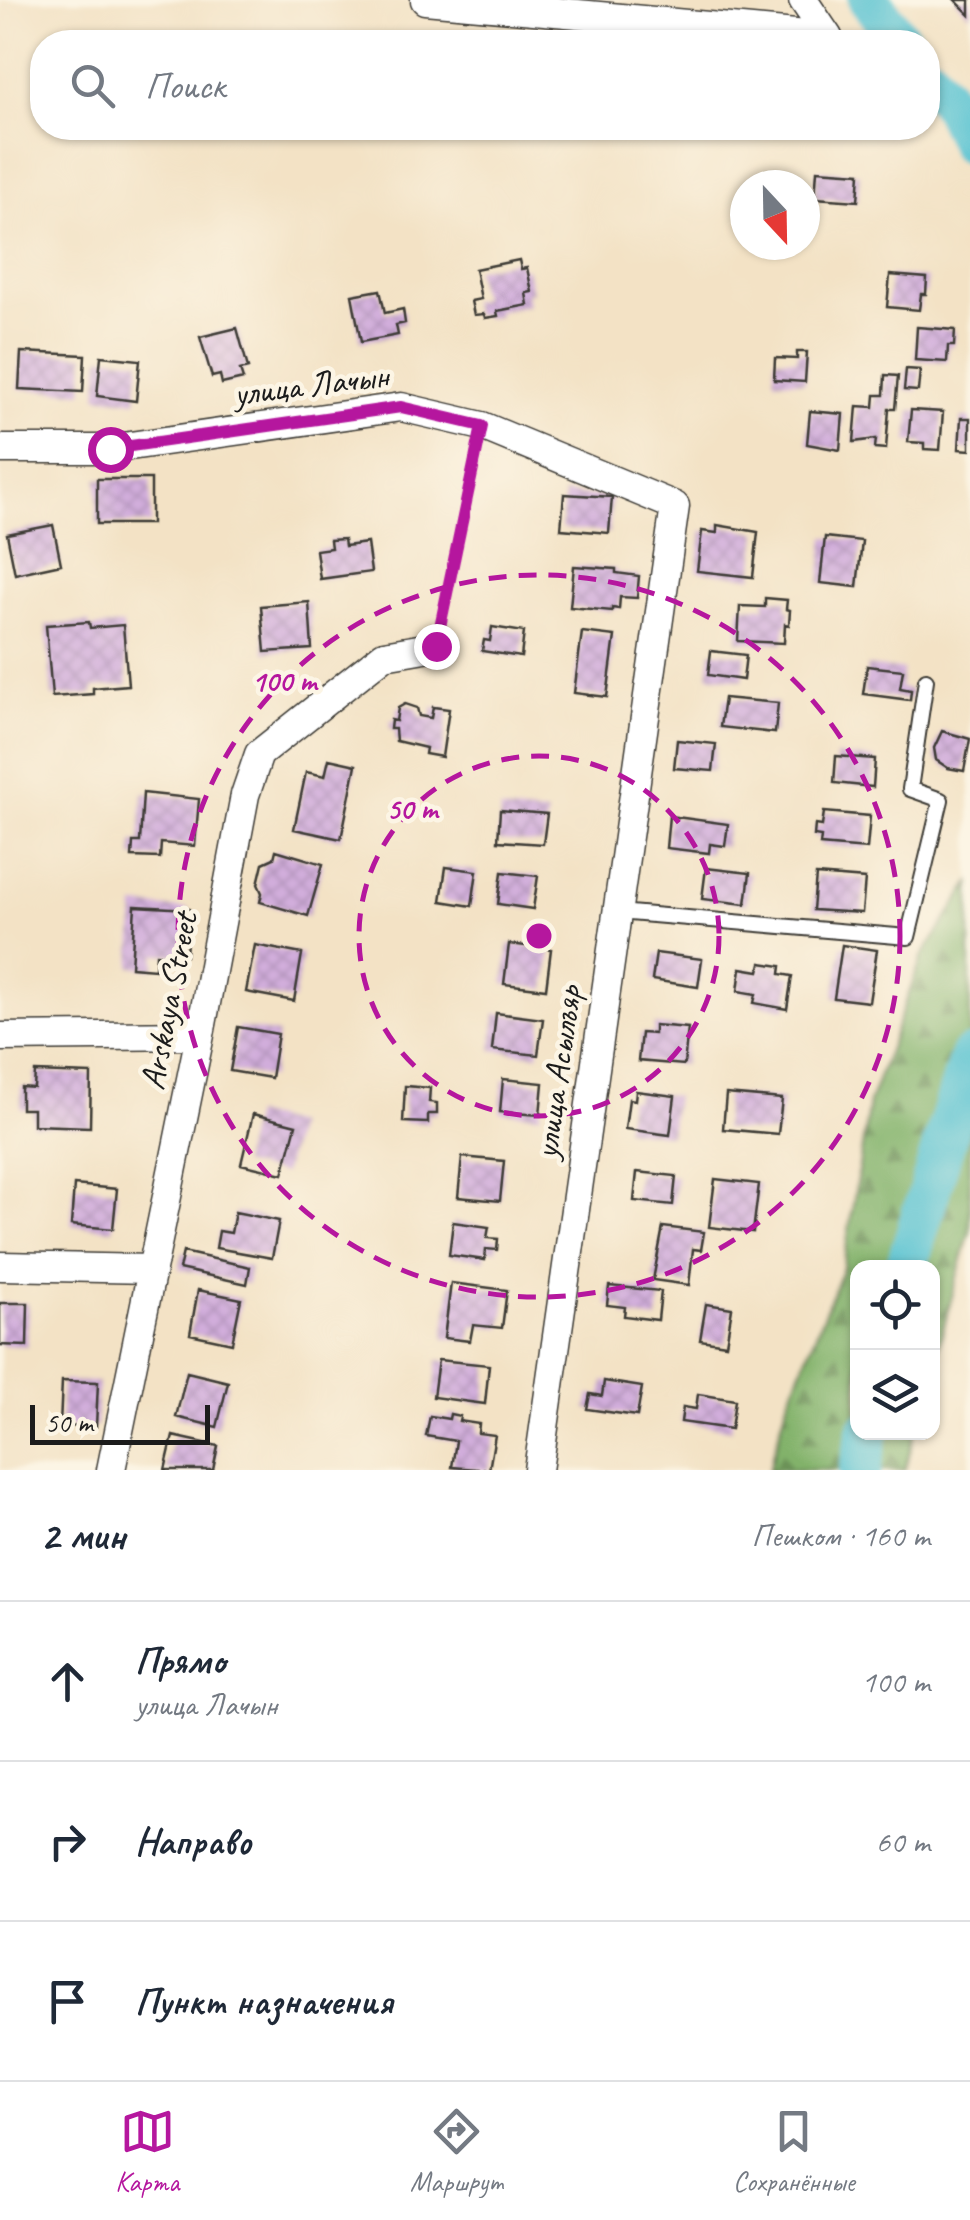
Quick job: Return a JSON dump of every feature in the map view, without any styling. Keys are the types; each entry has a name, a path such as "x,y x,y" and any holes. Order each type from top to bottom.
{"street":[{"path":"425,0 752,30"},
{"path":"803,0 823,30"},
{"name":"улица Лачын","path":"0,449 110,449 401,407 482,426 675,506"},
{"name":"улица Асылъяр","path":"538,1470 675,506"},
{"name":"Arskaya Street","path":"111,1470 245,795 260,754 384,655 436,646"},
{"path":"0,1037 200,1036"},
{"path":"0,1266 152,1270"}],"lane":[{"path":"618,912 908,937 941,800 910,789 926,680"}],"path":[{"path":"436,646 482,426"}],"green space":[{"path":"970,883 970,1230 940,1341 940,1260 850,1260 850,1440 913,1440 905,1470 769,1470 788,1402 843,1268 869,1103 922,957"}],"building":[{"path":"955,0 970,0 970,15"},
{"path":"820,170 860,173 858,201 820,198"},
{"path":"519,260 521,269 527,268 532,292 526,293 528,305 497,311 498,316 474,315 471,301 481,299 475,269"},
{"path":"890,275 927,278 919,310 887,307"},
{"path":"380,290 385,313 403,309 405,323 396,325 398,335 361,342 352,295"},
{"path":"917,327 955,330 947,362 915,360"},
{"path":"237,328 248,368 240,370 243,379 222,384 220,375 212,377 200,337"},
{"path":"21,352 85,355 83,392 19,389"},
{"path":"797,352 807,352 805,382 774,380 775,358 797,359"},
{"path":"101,356 140,360 136,401 97,396"},
{"path":"906,369 920,370 918,391 904,390"},
{"path":"885,375 898,376 895,409 889,409 886,449 875,448 876,439 854,442 857,406 874,407 875,395 884,395"},
{"path":"911,410 943,412 940,450 908,442"},
{"path":"810,411 843,414 840,450 807,444"},
{"path":"961,418 970,418 970,450 959,449"},
{"path":"97,479 151,479 151,524 97,524"},
{"path":"564,494 612,497 609,533 561,529"},
{"path":"53,525 61,564 15,574 7,534"},
{"path":"717,525 758,532 753,577 697,571 702,531 717,533"},
{"path":"825,537 862,541 857,587 820,583"},
{"path":"344,539 345,546 367,543 371,572 320,579 316,550 331,548 330,540"},
{"path":"574,566 616,569 616,573 639,576 637,598 620,597 619,609 612,611 570,607"},
{"path":"765,598 787,600 789,625 785,624 784,643 738,641 740,606 765,607"},
{"path":"309,602 312,649 265,652 261,606"},
{"path":"89,622 90,628 123,625 128,685 93,688 93,694 52,697 46,625"},
{"path":"492,627 524,632 521,657 482,651 484,640 490,641"},
{"path":"582,632 615,636 607,697 574,693"},
{"path":"711,651 746,655 743,680 708,675"},
{"path":"867,666 903,670 900,688 911,690 910,700 863,694"},
{"path":"724,698 778,703 775,733 720,727"},
{"path":"405,704 417,708 419,716 431,718 433,707 449,709 442,757 425,754 426,748 396,741 395,729 390,729 391,720 396,721 398,708"},
{"path":"942,731 970,739 964,771 948,768 936,760 934,748"},
{"path":"677,740 716,744 713,771 674,768"},
{"path":"836,756 875,759 873,787 834,783"},
{"path":"329,759 356,765 341,839 294,829 306,772 325,776"},
{"path":"143,793 199,799 195,846 161,843 160,858 132,857 133,842 140,842"},
{"path":"500,810 547,814 543,844 498,841"},
{"path":"824,812 870,816 867,849 820,845 821,837 814,836 815,825 822,826"},
{"path":"669,816 728,824 725,846 710,844 709,853 666,848"},
{"path":"276,850 323,864 308,916 260,902 258,884 263,863 274,858"},
{"path":"446,867 477,871 472,906 441,901"},
{"path":"706,868 750,873 746,904 702,899"},
{"path":"502,872 538,876 533,909 498,904"},
{"path":"816,875 865,879 862,913 813,910"},
{"path":"135,906 189,909 186,956 156,954 155,969 131,967"},
{"path":"509,944 551,949 546,989 504,984"},
{"path":"255,945 302,954 294,1001 246,992"},
{"path":"842,945 877,950 869,1002 834,998"},
{"path":"656,953 702,959 698,987 652,980"},
{"path":"761,963 781,966 780,974 792,976 787,1009 754,1003 756,994 738,991 741,968 759,971"},
{"path":"496,1013 543,1019 538,1055 492,1050"},
{"path":"654,1025 688,1028 684,1065 638,1061 641,1033 654,1034"},
{"path":"238,1027 278,1034 271,1078 230,1071"},
{"path":"35,1072 91,1074 90,1127 33,1125 33,1109 21,1109 21,1087 34,1088"},
{"path":"503,1079 543,1083 540,1115 500,1112"},
{"path":"405,1086 430,1088 429,1102 437,1103 437,1114 428,1114 428,1123 403,1122"},
{"path":"636,1091 675,1096 670,1135 625,1129 629,1099 635,1100"},
{"path":"726,1094 782,1099 778,1134 723,1129"},
{"path":"253,1114 296,1125 283,1174 241,1164"},
{"path":"462,1157 504,1161 500,1201 458,1197"},
{"path":"637,1172 676,1176 673,1205 634,1201"},
{"path":"715,1179 759,1184 753,1232 709,1227"},
{"path":"74,1185 117,1189 113,1229 71,1225"},
{"path":"235,1212 279,1221 272,1258 216,1248 219,1231 231,1233"},
{"path":"453,1222 489,1227 487,1238 498,1239 497,1250 486,1249 485,1260 449,1255"},
{"path":"663,1227 704,1232 701,1250 693,1249 689,1285 653,1280"},
{"path":"183,1252 250,1267 247,1284 179,1269"},
{"path":"451,1283 507,1290 502,1328 473,1325 470,1341 444,1338"},
{"path":"609,1286 661,1291 658,1320 624,1316 625,1307 607,1305"},
{"path":"198,1290 241,1299 232,1343 190,1334"},
{"path":"0,1303 28,1303 27,1346 0,1345"},
{"path":"706,1304 732,1308 726,1344 700,1340"},
{"path":"438,1360 489,1365 485,1404 433,1397"},
{"path":"187,1372 228,1382 217,1427 176,1417"},
{"path":"62,1381 98,1382 96,1427 60,1426"},
{"path":"604,1381 642,1387 637,1416 587,1409 590,1394 602,1396"},
{"path":"698,1394 735,1400 731,1429 681,1422 683,1407 696,1409"},
{"path":"450,1414 460,1416 459,1421 479,1424 478,1433 495,1435 489,1470 452,1467 456,1441 426,1436 430,1416 449,1419"},
{"path":"173,1436 218,1446 213,1470 165,1470"}],"waterway":[{"path":"869,0 893,30"},
{"path":"940,90 953,107 970,144"},
{"path":"908,1260 970,1057"},
{"path":"860,1470 866,1440"}],"route":[{"path":"110,449 401,407 482,426 436,646"}]}
